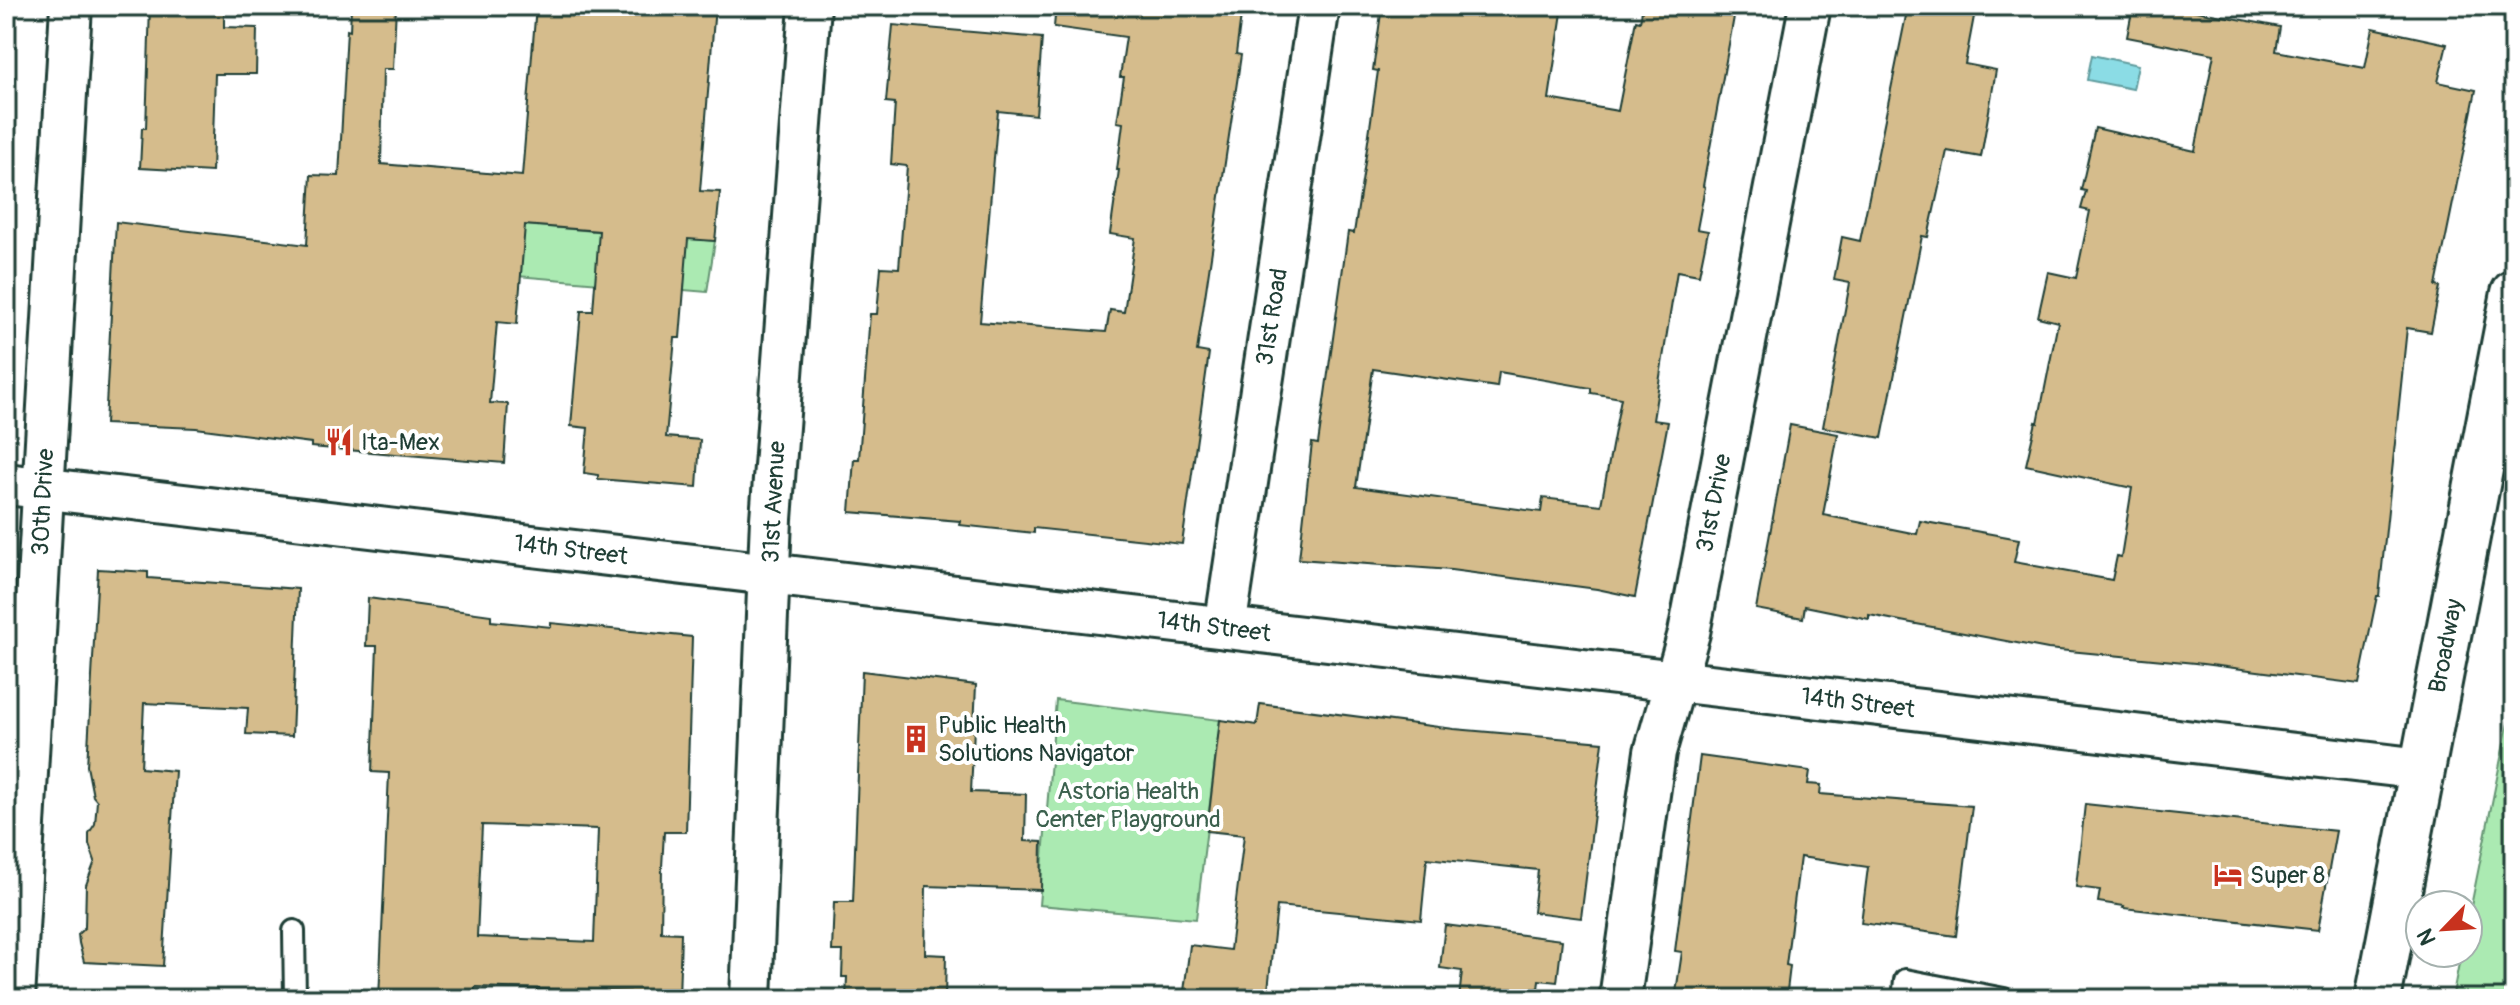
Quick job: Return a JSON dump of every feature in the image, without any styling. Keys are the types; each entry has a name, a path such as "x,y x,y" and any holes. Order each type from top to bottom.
{"main road":[{"name":"Broadway","path":"2378,999 2514,293"}],"street":[{"name":"30th Drive","path":"14,999 25,486 71,6"},
{"name":"31st Avenue","path":"751,999 771,519 810,6"},
{"name":"31st Road","path":"1225,628 1319,6"},
{"name":"31st Drive","path":"1620,999 1655,752 1689,633 1810,6"},
{"name":"14th Street","path":"25,486 2422,769"}],"lane":[{"path":"294,931 295,999"},
{"path":"1903,999 1905,980 2004,999"}],"green space":[{"path":"428,217 715,241 707,292 423,268"},
{"path":"2514,694 2514,999 2452,999 2458,969 2484,969 2484,889 2474,889"},
{"name":"Astoria Health Center Playground","path":"1056,700 1220,720 1196,919 1039,905"}],"water":[{"path":"2092,55 2138,65 2133,89 2087,80"}],"building":[{"path":"150,6 224,6 224,27 257,28 256,74 215,74 212,172 140,168 142,128 146,128"},
{"path":"351,6 396,6 393,69 383,69 381,164 522,176 536,6 715,6 700,191 720,192 715,241 688,239 680,338 675,338 666,437 700,440 697,487 598,479 598,475 584,473 588,428 571,426 581,311 593,311 599,231 525,225 517,324 497,322 490,403 508,404 504,463 311,447 311,443 196,428 105,424 116,222 307,245 311,175 339,176"},
{"path":"1056,6 1172,6 1241,16 1236,54 1241,55 1197,351 1209,353 1182,544 1034,528 1034,533 959,525 960,521 850,512 854,459 859,459 870,314 877,314 881,267 899,268 907,166 891,164 895,103 886,102 893,25 1042,38 1036,115 998,111 980,322 1106,332 1110,310 1124,312 1135,238 1110,234 1123,123 1117,122 1126,37 1054,27"},
{"path":"1382,6 1563,6 1549,99 1618,111 1636,20 1640,21 1643,6 1736,6 1697,229 1708,231 1699,275 1677,271 1653,420 1668,422 1635,597 1451,570 1299,559 1312,443 1318,444 1348,232 1354,233 1364,169 1378,71 1373,70","holes":["1373,369 1497,387 1499,372 1591,388 1591,393 1621,398 1601,505 1543,498 1541,512 1356,487"]},
{"path":"1908,6 1976,6 1965,64 1996,70 1981,157 1947,151 1928,237 1922,236 1882,438 1823,427 1850,283 1834,280 1842,237 1860,241"},
{"path":"2133,6 2170,6 2280,27 2276,51 2365,68 2373,28 2447,44 2438,82 2476,90 2436,286 2440,287 2431,332 2407,328 2379,596 2359,684 2195,663 2048,649 1805,606 1803,618 1756,609 1790,425 1838,434 1823,515 1917,534 1920,521 2019,539 2014,562 2112,580 2117,556 2121,557 2132,488 2026,465 2038,423 2058,322 2038,317 2048,272 2076,278 2090,211 2081,209 2086,191 2081,190 2095,128 2195,151 2214,54 2127,37"},
{"path":"98,569 148,572 148,578 298,589 292,736 246,734 248,708 144,703 141,768 175,771 163,966 84,962 79,943 78,934 85,927 86,885 95,861 89,833 95,824 97,801 93,796 87,766"},
{"path":"368,598 491,615 491,621 551,627 551,623 692,637 686,832 664,832 662,867 661,932 681,933 679,999 630,999 630,992 475,987 474,999 379,999 389,773 372,772 377,646 366,646","holes":["482,825 598,829 594,942 477,937"]},
{"name":"Public Health Solutions Navigator","path":"862,671 976,685 971,792 1026,794 1025,841 1042,842 1041,890 926,886 925,954 946,955 945,999 846,999 847,977 842,977 843,951 832,951 834,902 853,902"},
{"path":"1260,704 1454,729 1603,742 1581,918 1533,912 1538,870 1427,858 1421,920 1277,906 1267,999 1183,999 1190,945 1230,950 1244,835 1207,831 1220,720 1257,725"},
{"path":"1700,756 1810,771 1808,784 1821,785 1820,794 1972,806 1956,936 1861,923 1868,867 1800,857 1786,965 1790,966 1786,999 1675,999 1682,952 1675,951"},
{"name":"Super 8","path":"2085,804 2336,831 2318,930 2123,908 2098,902 2100,890 2076,887"},
{"path":"1445,925 1562,940 1557,982 1539,980 1537,999 1459,999 1462,971 1440,968"}],"place":[{"name":"Ita-Mex","path":"339,442"},
{"name":"Public Health Solutions Navigator","path":"916,739"},
{"name":"Super 8","path":"2228,875"}]}
